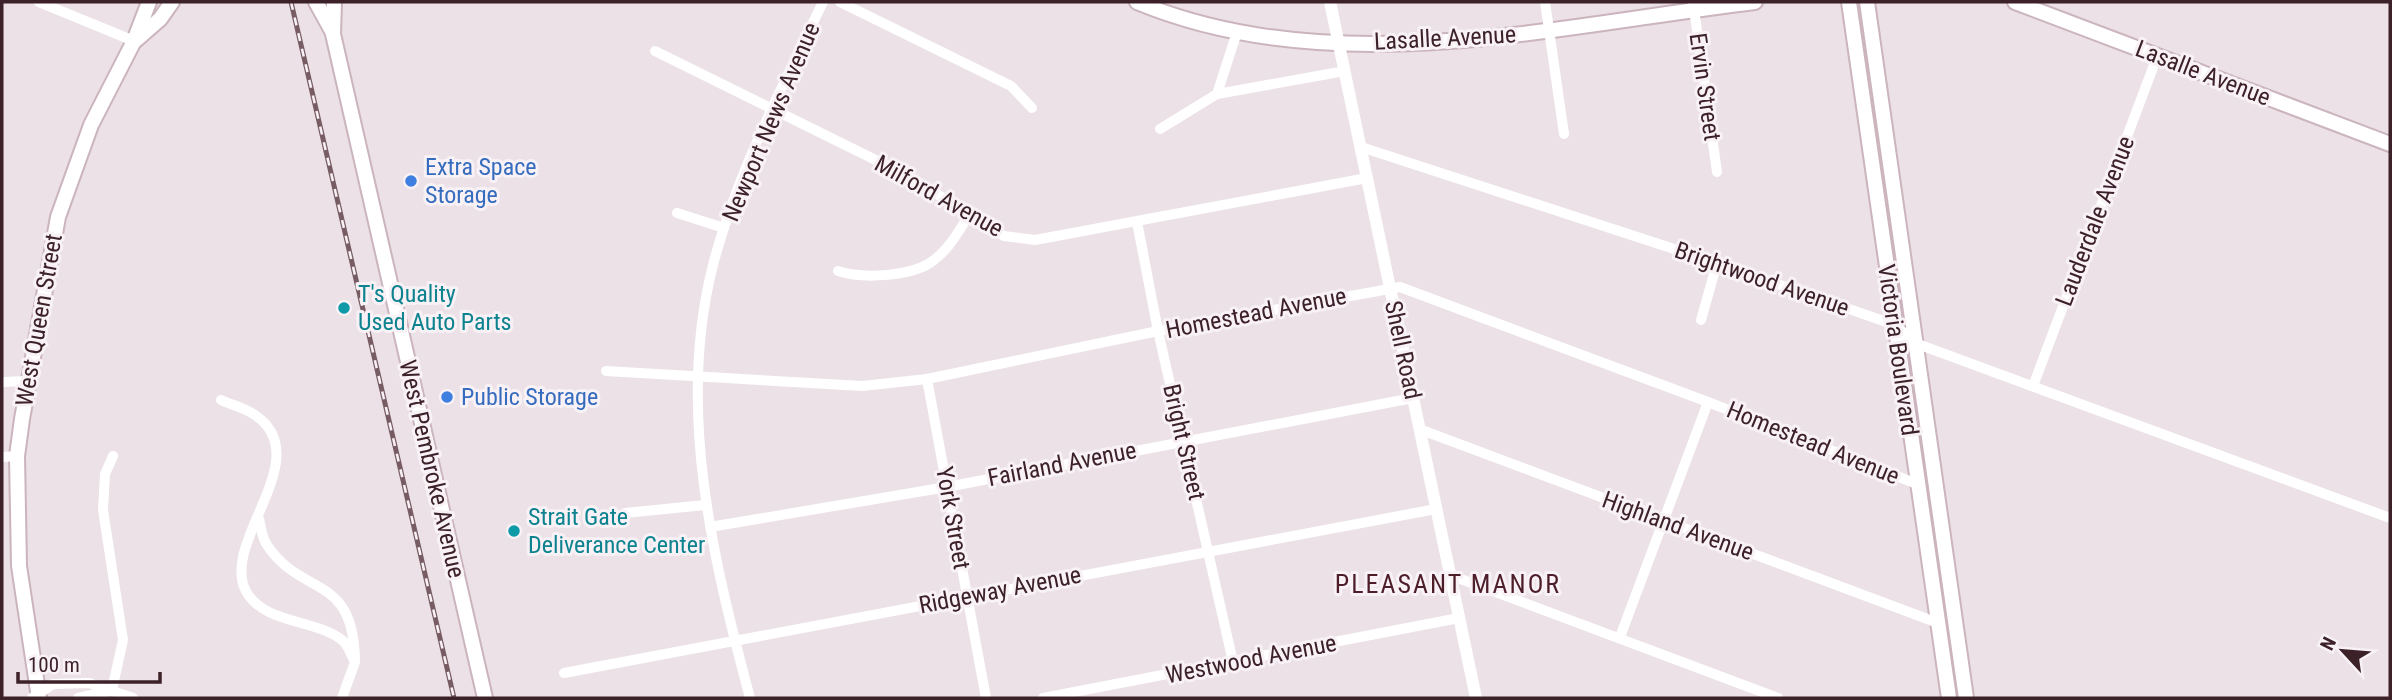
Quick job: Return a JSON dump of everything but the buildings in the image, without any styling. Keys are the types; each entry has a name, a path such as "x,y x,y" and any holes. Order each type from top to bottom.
{"main road":[{"name":"West Queen Street","path":"38,698 19,566 9,456 28,381 50,248 61,206 91,125 134,41 149,2"},
{"name":"West Queen Street","path":"134,41 160,19 172,2"},
{"name":"West Pembroke Avenue","path":"316,2 333,34"},
{"name":"West Pembroke Avenue","path":"334,2 333,34 485,698"},
{"name":"Lasalle Avenue","path":"1137,2 1201,25 1237,32 1339,41 1451,41 1549,31 1694,5 1755,2"},
{"name":"Victoria Boulevard","path":"1849,2 1949,698"},
{"name":"Victoria Boulevard","path":"1867,2 1966,698"},
{"name":"Lasalle Avenue","path":"2015,2 2390,144"}],"street":[{"path":"38,2 134,41"},
{"name":"Newport News Avenue","path":"750,698 734,640 705,505 699,377 711,278 724,228 771,108 823,2"},
{"path":"840,2 1011,86 1032,108"},
{"name":"Shell Road","path":"1330,2 1476,698"},
{"path":"1545,2 1564,134"},
{"name":"Ervin Street","path":"1694,5 1717,172"},
{"path":"1217,94 1237,32"},
{"name":"Milford Avenue","path":"655,51 908,176 968,217 1004,236 1035,240 1367,178"},
{"name":"Lauderdale Avenue","path":"2033,386 2157,57"},
{"path":"1160,129 1217,94 1345,71"},
{"name":"Brightwood Avenue","path":"1361,147 1717,263 1895,325 1915,343 2390,518"},
{"path":"677,213 724,228"},
{"path":"838,271 867,278 922,267 945,251 968,217"},
{"name":"Bright Street","path":"1136,222 1233,662"},
{"path":"1701,320 1717,263"},
{"name":"Homestead Avenue","path":"606,371 862,386 927,379 1390,287 1411,290 1917,484"},
{"name":"York Street","path":"927,379 986,698"},
{"path":"2,382 28,381"},
{"name":"Fairland Avenue","path":"710,527 947,487 1413,398"},
{"path":"220,400 256,415 269,430 275,446 274,472 259,519 243,555 240,578 248,595 282,617 325,631 344,641 355,663"},
{"path":"1620,637 1708,402"},
{"name":"Highland Avenue","path":"1419,429 1938,623"},
{"path":"112,690 123,640 103,510 105,474 113,456"},
{"path":"625,513 705,505"},
{"name":"Ridgeway Avenue","path":"564,673 1436,509"},
{"path":"259,519 265,542 275,555 289,568 317,583 343,606 354,636 355,663 342,698"},
{"path":"1450,575 1778,698"},
{"name":"Westwood Avenue","path":"1044,698 1459,618"},
{"path":"38,698 53,684 89,683 133,698"},
{"path":"78,698 112,690"}],"railway":[{"path":"291,2 454,698"}],"place":[{"name":"Extra Space Storage","path":"411,181"},
{"name":"T's Quality Used Auto Parts","path":"344,308"},
{"name":"Public Storage","path":"447,397"},
{"name":"Strait Gate Deliverance Center","path":"514,531"}],"district":[{"name":"PLEASANT MANOR","path":"1448,584"}]}
